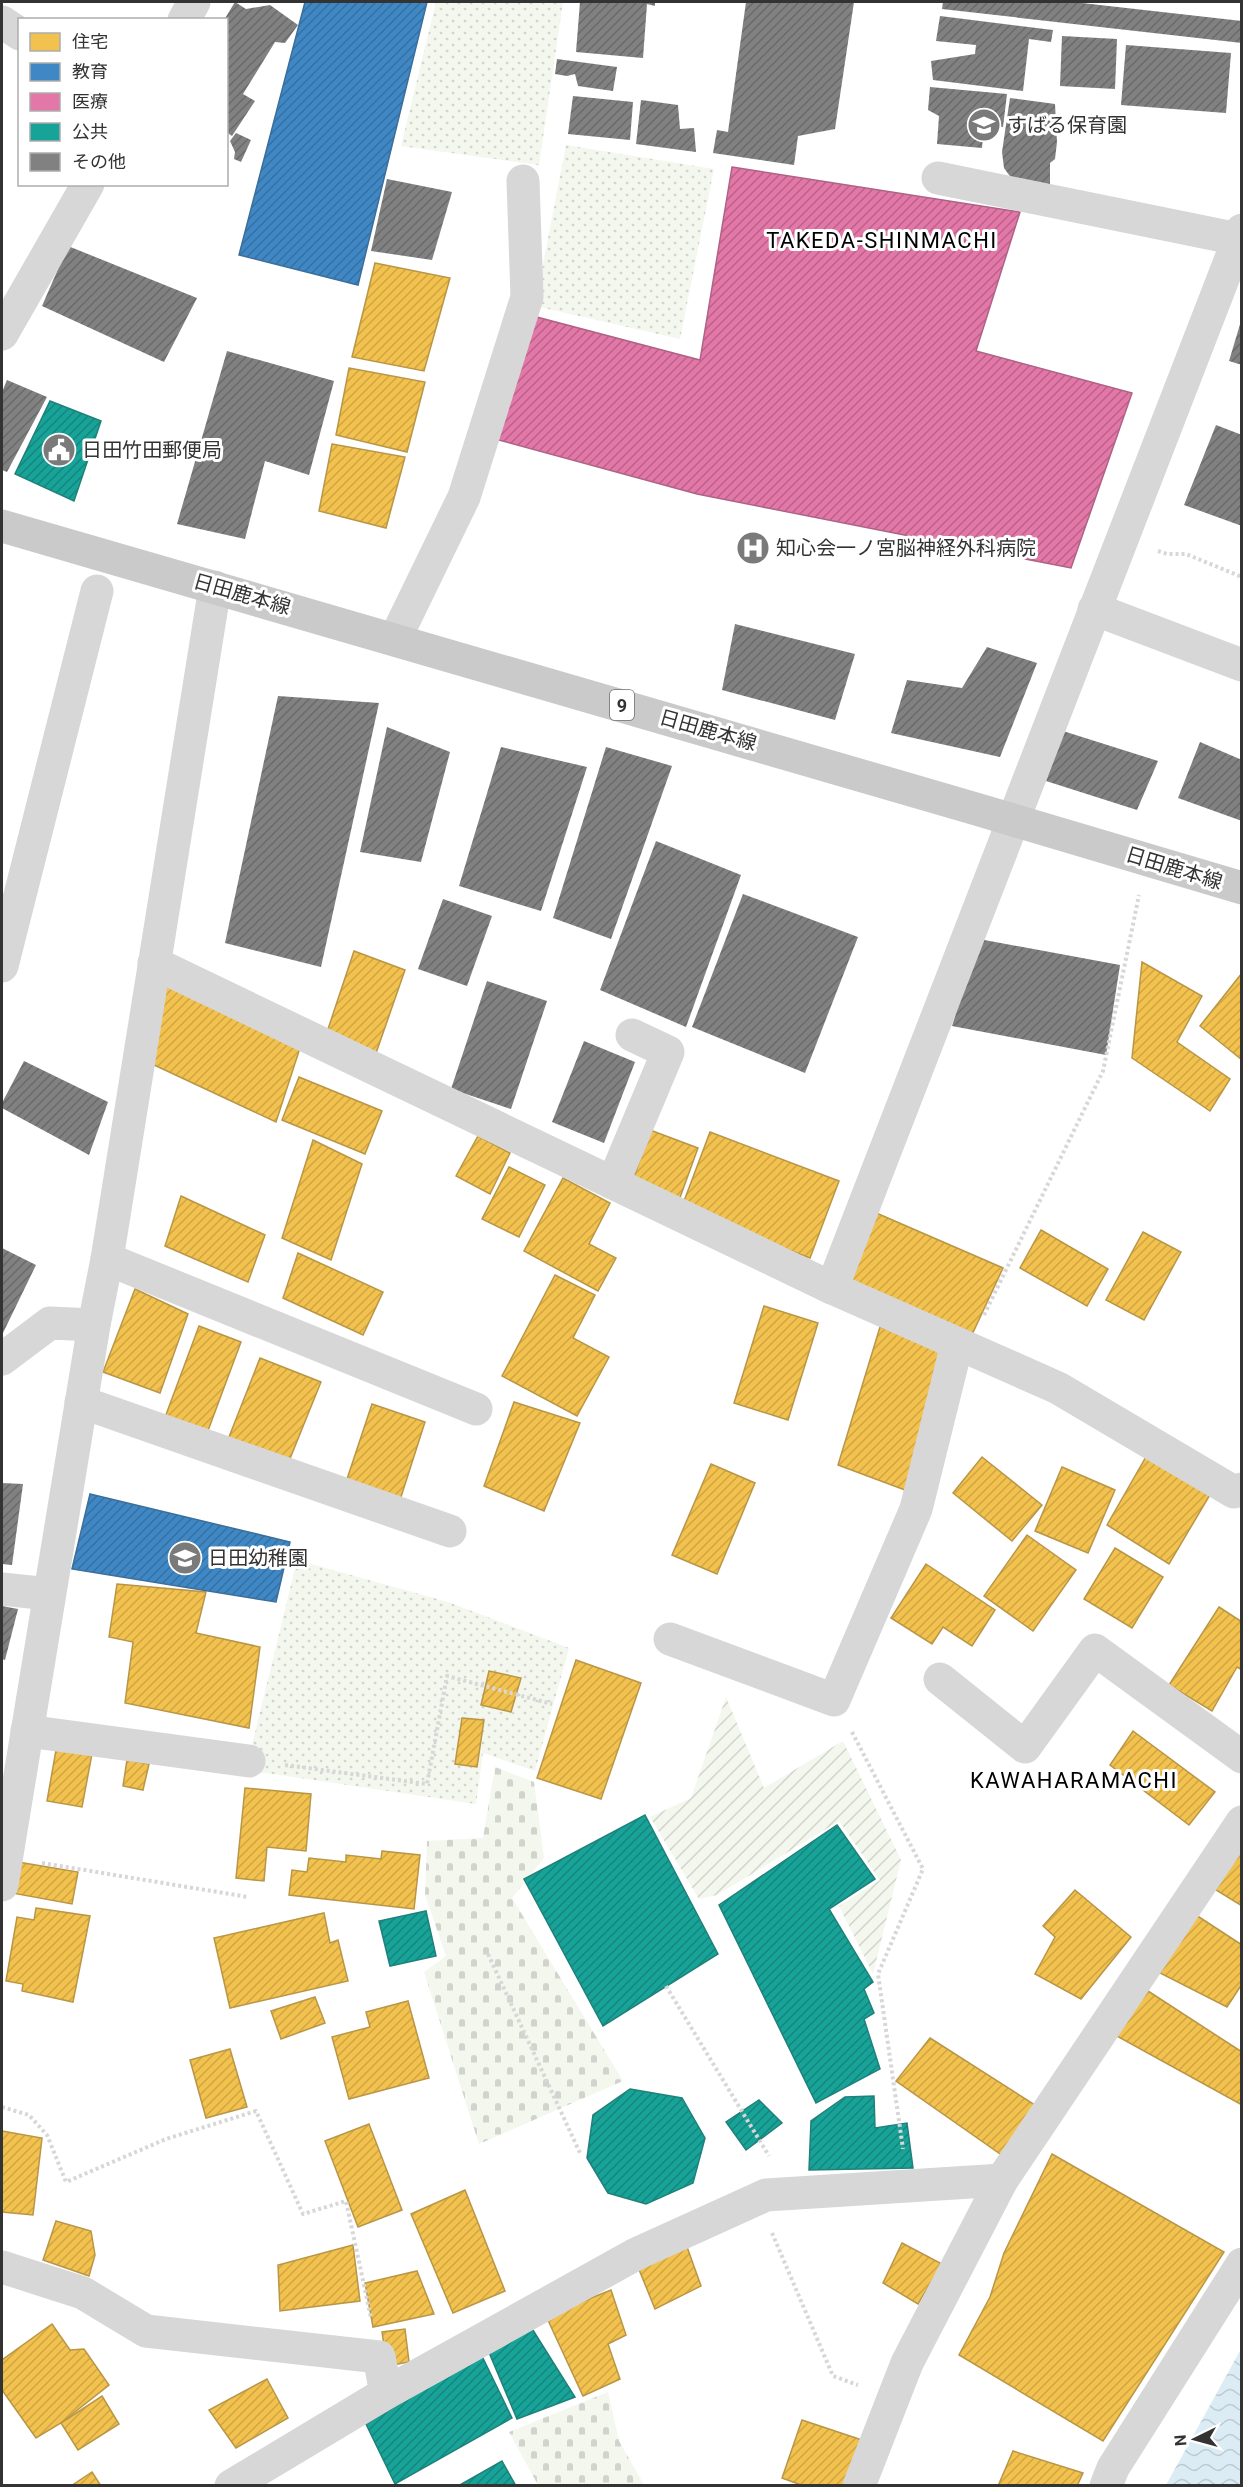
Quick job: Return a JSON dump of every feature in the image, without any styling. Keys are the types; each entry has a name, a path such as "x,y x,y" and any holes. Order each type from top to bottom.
{"main road":[{"name":"日田鹿本線","path":"2,526 215,586 1242,888"}],"street":[{"path":"185,18 194,2"},
{"path":"2,22 18,33"},
{"path":"831,1288 1240,234 938,178"},
{"path":"395,639 464,497 527,297 523,181"},
{"path":"2,334 87,186"},
{"path":"4,1871 81,1402 107,1259 215,586"},
{"path":"2,966 97,591"},
{"path":"1094,609 1242,666"},
{"path":"154,963 831,1288 1058,1388 1234,1492 1242,1490"},
{"path":"613,1183 668,1052 632,1035"},
{"path":"107,1259 476,1409"},
{"path":"2,1359 50,1323 94,1325"},
{"path":"670,1639 834,1700 916,1509 963,1346"},
{"path":"81,1402 450,1532"},
{"path":"2,1589 49,1594"},
{"path":"940,1679 1025,1746 1095,1650 1242,1757"},
{"path":"27,1731 249,1761"},
{"path":"860,2486 907,2363 1002,2180 1242,1822"},
{"path":"231,2486 386,2393 636,2254 762,2198 1002,2180"},
{"path":"1106,2486 1113,2468 1242,2264"},
{"path":"2,2267 83,2293 146,2331 379,2358 386,2393"}],"path":[{"path":"1122,537 1167,554 1186,554 1242,577"},
{"path":"963,1346 1103,1071 1141,887"},
{"path":"249,1761 427,1784 447,1676 552,1704"},
{"path":"834,1700 923,1869 878,1974 909,2186"},
{"path":"4,1871 248,1897"},
{"path":"488,1954 580,2153"},
{"path":"666,1986 771,2160 762,2198 834,2376 892,2399"},
{"path":"2,2107 29,2115 47,2135 66,2182 166,2139 256,2111 303,2214 346,2201 379,2358"}],"green space":[{"path":"436,2 563,2 539,165 401,146"},
{"path":"566,145 714,169 680,339 535,306"},
{"path":"297,1560 448,1602 569,1648 535,1771 483,1753 476,1804 246,1770"},
{"path":"726,1697 764,1788 843,1741 901,1860 873,1974 839,1906 880,1880 839,1821 717,1895 699,1899 650,1817 691,1798"},
{"path":"495,1767 534,1782 544,1858 512,1898 623,2081 479,2144 424,1972 446,1956 425,1895 427,1841 483,1838"},
{"path":"608,2392 619,2441 644,2485 538,2485 509,2432"}],"water":[{"path":"1241,2349 1241,2485 1166,2485"}],"building: 住宅":[{"path":"375,263 450,278 424,371 352,357"},
{"path":"349,368 425,382 407,452 336,435"},
{"path":"332,444 405,457 386,528 319,511"},
{"path":"354,951 405,970 375,1056 325,1038"},
{"path":"1142,962 1202,996 1177,1042 1230,1079 1210,1111 1132,1058"},
{"path":"1242,973 1242,1060 1200,1026"},
{"path":"165,982 300,1048 276,1122 152,1064"},
{"path":"299,1077 382,1111 365,1154 282,1120"},
{"path":"650,1130 698,1148 678,1203 631,1186"},
{"path":"710,1132 839,1181 810,1258 681,1209"},
{"path":"478,1136 510,1153 490,1194 456,1176"},
{"path":"313,1140 362,1164 331,1260 282,1238"},
{"path":"509,1167 545,1185 519,1237 482,1219"},
{"path":"563,1178 610,1203 589,1244 616,1258 598,1291 524,1251"},
{"path":"181,1196 265,1235 248,1282 165,1246"},
{"path":"874,1212 1003,1268 970,1339 843,1285"},
{"path":"1041,1230 1108,1269 1087,1306 1020,1268"},
{"path":"1143,1232 1181,1252 1144,1320 1106,1300"},
{"path":"298,1253 383,1292 363,1335 283,1298"},
{"path":"555,1275 595,1295 573,1338 609,1357 577,1416 502,1376"},
{"path":"135,1289 188,1314 160,1393 103,1372"},
{"path":"764,1306 818,1323 788,1420 734,1403"},
{"path":"199,1326 241,1342 206,1436 164,1420"},
{"path":"880,1327 946,1348 905,1490 838,1465"},
{"path":"260,1358 321,1382 287,1466 227,1442"},
{"path":"514,1402 580,1423 544,1511 484,1486"},
{"path":"372,1404 425,1422 400,1500 346,1482"},
{"path":"1147,1455 1211,1493 1169,1564 1107,1525"},
{"path":"982,1457 1042,1505 1012,1541 953,1493"},
{"path":"711,1464 755,1483 717,1574 672,1555"},
{"path":"1062,1467 1115,1490 1088,1553 1035,1531"},
{"path":"1027,1535 1076,1570 1033,1631 984,1596"},
{"path":"1115,1548 1163,1577 1132,1628 1084,1599"},
{"path":"926,1564 995,1610 972,1646 943,1627 932,1644 891,1618"},
{"path":"117,1584 206,1592 196,1633 260,1647 249,1728 125,1703 133,1642 109,1637"},
{"path":"1219,1607 1242,1622 1242,1670 1237,1667 1212,1711 1169,1685"},
{"path":"576,1660 641,1683 601,1799 537,1778"},
{"path":"489,1671 521,1678 511,1712 481,1705"},
{"path":"462,1718 484,1720 477,1767 455,1764"},
{"path":"1133,1731 1215,1792 1189,1825 1110,1765"},
{"path":"56,1750 92,1754 82,1807 47,1801"},
{"path":"127,1760 149,1764 143,1790 123,1786"},
{"path":"245,1788 311,1794 306,1851 267,1847 264,1881 236,1878"},
{"path":"1242,1838 1242,1906 1208,1885"},
{"path":"382,1851 420,1855 414,1909 289,1895 292,1870 307,1872 309,1858 346,1862 346,1855 381,1859"},
{"path":"18,1862 78,1872 72,1904 12,1893"},
{"path":"1075,1890 1131,1937 1081,1999 1035,1974 1055,1937 1043,1926"},
{"path":"36,1908 90,1916 73,2002 22,1991 23,1984 6,1981 17,1917 34,1920"},
{"path":"324,1913 330,1943 338,1940 348,1981 230,2008 214,1938"},
{"path":"1196,1915 1242,1945 1242,1984 1227,2007 1160,1973"},
{"path":"1148,1991 1242,2052 1242,2105 1115,2035"},
{"path":"315,1997 325,2023 281,2039 271,2011"},
{"path":"408,2001 429,2078 349,2099 332,2037 370,2027 366,2012"},
{"path":"930,2038 1038,2107 1003,2156 896,2081"},
{"path":"230,2049 247,2107 206,2118 190,2060"},
{"path":"369,2124 402,2210 358,2227 325,2141"},
{"path":"2,2131 42,2138 33,2215 2,2212"},
{"path":"1052,2154 1224,2252 1103,2441 959,2355 990,2297 1004,2253"},
{"path":"465,2190 505,2291 453,2313 411,2214"},
{"path":"56,2221 91,2231 95,2255 89,2276 43,2260"},
{"path":"902,2243 942,2264 918,2304 883,2283"},
{"path":"686,2244 701,2286 655,2309 638,2267"},
{"path":"353,2245 360,2301 280,2311 278,2265"},
{"path":"417,2271 434,2314 373,2327 365,2283"},
{"path":"611,2290 626,2335 608,2344 620,2379 583,2396 546,2316"},
{"path":"52,2324 70,2350 84,2349 109,2385 61,2423 36,2438 2,2390 2,2360"},
{"path":"405,2329 409,2362 387,2366 382,2332"},
{"path":"267,2379 288,2418 236,2448 209,2410"},
{"path":"102,2396 119,2424 78,2450 61,2423"},
{"path":"802,2420 862,2440 848,2486 804,2486 782,2478"},
{"path":"1013,2451 1083,2473 1077,2486 998,2486"},
{"path":"92,2472 101,2486 71,2486"}],"building: 教育":[{"path":"305,2 427,2 358,285 239,255"},
{"path":"90,1494 290,1542 276,1602 72,1569"}],"building: 医療":[{"path":"732,167 1020,212 976,351 1132,393 1071,568 697,494 495,439 529,315 700,360"}],"building: 公共":[{"path":"50,401 101,421 74,501 15,474"},
{"path":"645,1815 718,1954 603,2026 524,1879"},
{"path":"837,1825 875,1879 829,1909 873,1982 864,1989 874,2013 864,2019 880,2069 816,2103 719,1905"},
{"path":"426,1911 436,1956 390,1966 379,1921"},
{"path":"630,2089 682,2098 705,2138 693,2183 646,2204 608,2193 587,2158 593,2115"},
{"path":"874,2096 875,2128 907,2123 913,2168 809,2170 811,2121 845,2097"},
{"path":"759,2100 782,2123 746,2150 726,2122"},
{"path":"531,2327 575,2397 517,2419 488,2350"},
{"path":"481,2354 512,2418 395,2484 366,2424"},
{"path":"502,2461 516,2486 458,2486"}],"building: その他":[{"path":"235,2 246,9 270,5 298,25 285,43 275,42 243,94 255,101 232,136 228,133 228,18 225,18"},
{"path":"580,2 655,2 655,6 647,4 643,58 576,52"},
{"path":"746,2 854,2 835,129 798,136 794,165 713,153 717,130 728,132"},
{"path":"943,2 1073,2 1242,21 1242,43 942,9"},
{"path":"940,16 1053,30 1051,42 1029,39 1023,91 933,80 931,61 975,54 976,45 936,41"},
{"path":"1062,36 1117,39 1115,89 1060,86"},
{"path":"1126,45 1231,53 1226,113 1121,105"},
{"path":"557,59 617,67 613,91 578,86 575,74 567,76 555,74"},
{"path":"930,87 1007,94 1003,127 984,125 982,148 937,144 939,116 928,110"},
{"path":"573,96 633,102 630,140 568,134"},
{"path":"1010,98 1055,104 1057,142 1055,159 1050,163 1050,187 1012,179 1004,168 1002,152"},
{"path":"641,100 678,105 680,129 694,128 696,152 636,144"},
{"path":"236,133 251,140 241,162 234,159 235,152 230,141"},
{"path":"387,179 452,192 432,260 371,251"},
{"path":"68,246 197,298 164,362 42,306"},
{"path":"1242,321 1242,365 1229,361"},
{"path":"227,351 334,381 309,475 265,461 245,539 177,524"},
{"path":"7,380 47,397 7,472 2,470 2,392"},
{"path":"1216,425 1242,435 1242,526 1184,505"},
{"path":"735,624 855,654 835,720 722,690"},
{"path":"987,647 1037,663 1000,757 891,733 907,680 962,688"},
{"path":"278,696 379,703 321,967 225,943"},
{"path":"387,727 450,752 421,862 360,852"},
{"path":"1063,731 1158,761 1137,810 1046,781"},
{"path":"1200,742 1242,760 1242,821 1178,798"},
{"path":"501,747 587,767 541,911 459,886"},
{"path":"606,747 672,766 611,939 553,918"},
{"path":"656,841 741,875 686,1027 600,990"},
{"path":"743,894 858,937 805,1073 692,1027"},
{"path":"443,899 492,916 467,986 418,969"},
{"path":"979,939 1120,965 1106,1055 952,1026"},
{"path":"487,981 547,1001 511,1109 451,1089"},
{"path":"584,1041 635,1062 604,1143 552,1122"},
{"path":"24,1061 108,1102 89,1155 2,1108 2,1103"},
{"path":"2,1248 36,1265 2,1335"},
{"path":"2,1483 23,1484 12,1565 2,1564"},
{"path":"2,1606 18,1609 5,1660 2,1659"}],"place":[{"name":"すばる保育園","path":"984,125"},
{"name":"日田竹田郵便局","path":"59,450"},
{"name":"知心会一ノ宮脳神経外科病院","path":"753,548"},
{"name":"日田幼稚園","path":"185,1558"}],"district":[{"name":"TAKEDA-SHINMACHI","path":"882,240"},
{"name":"KAWAHARAMACHI","path":"1074,1780"}]}
